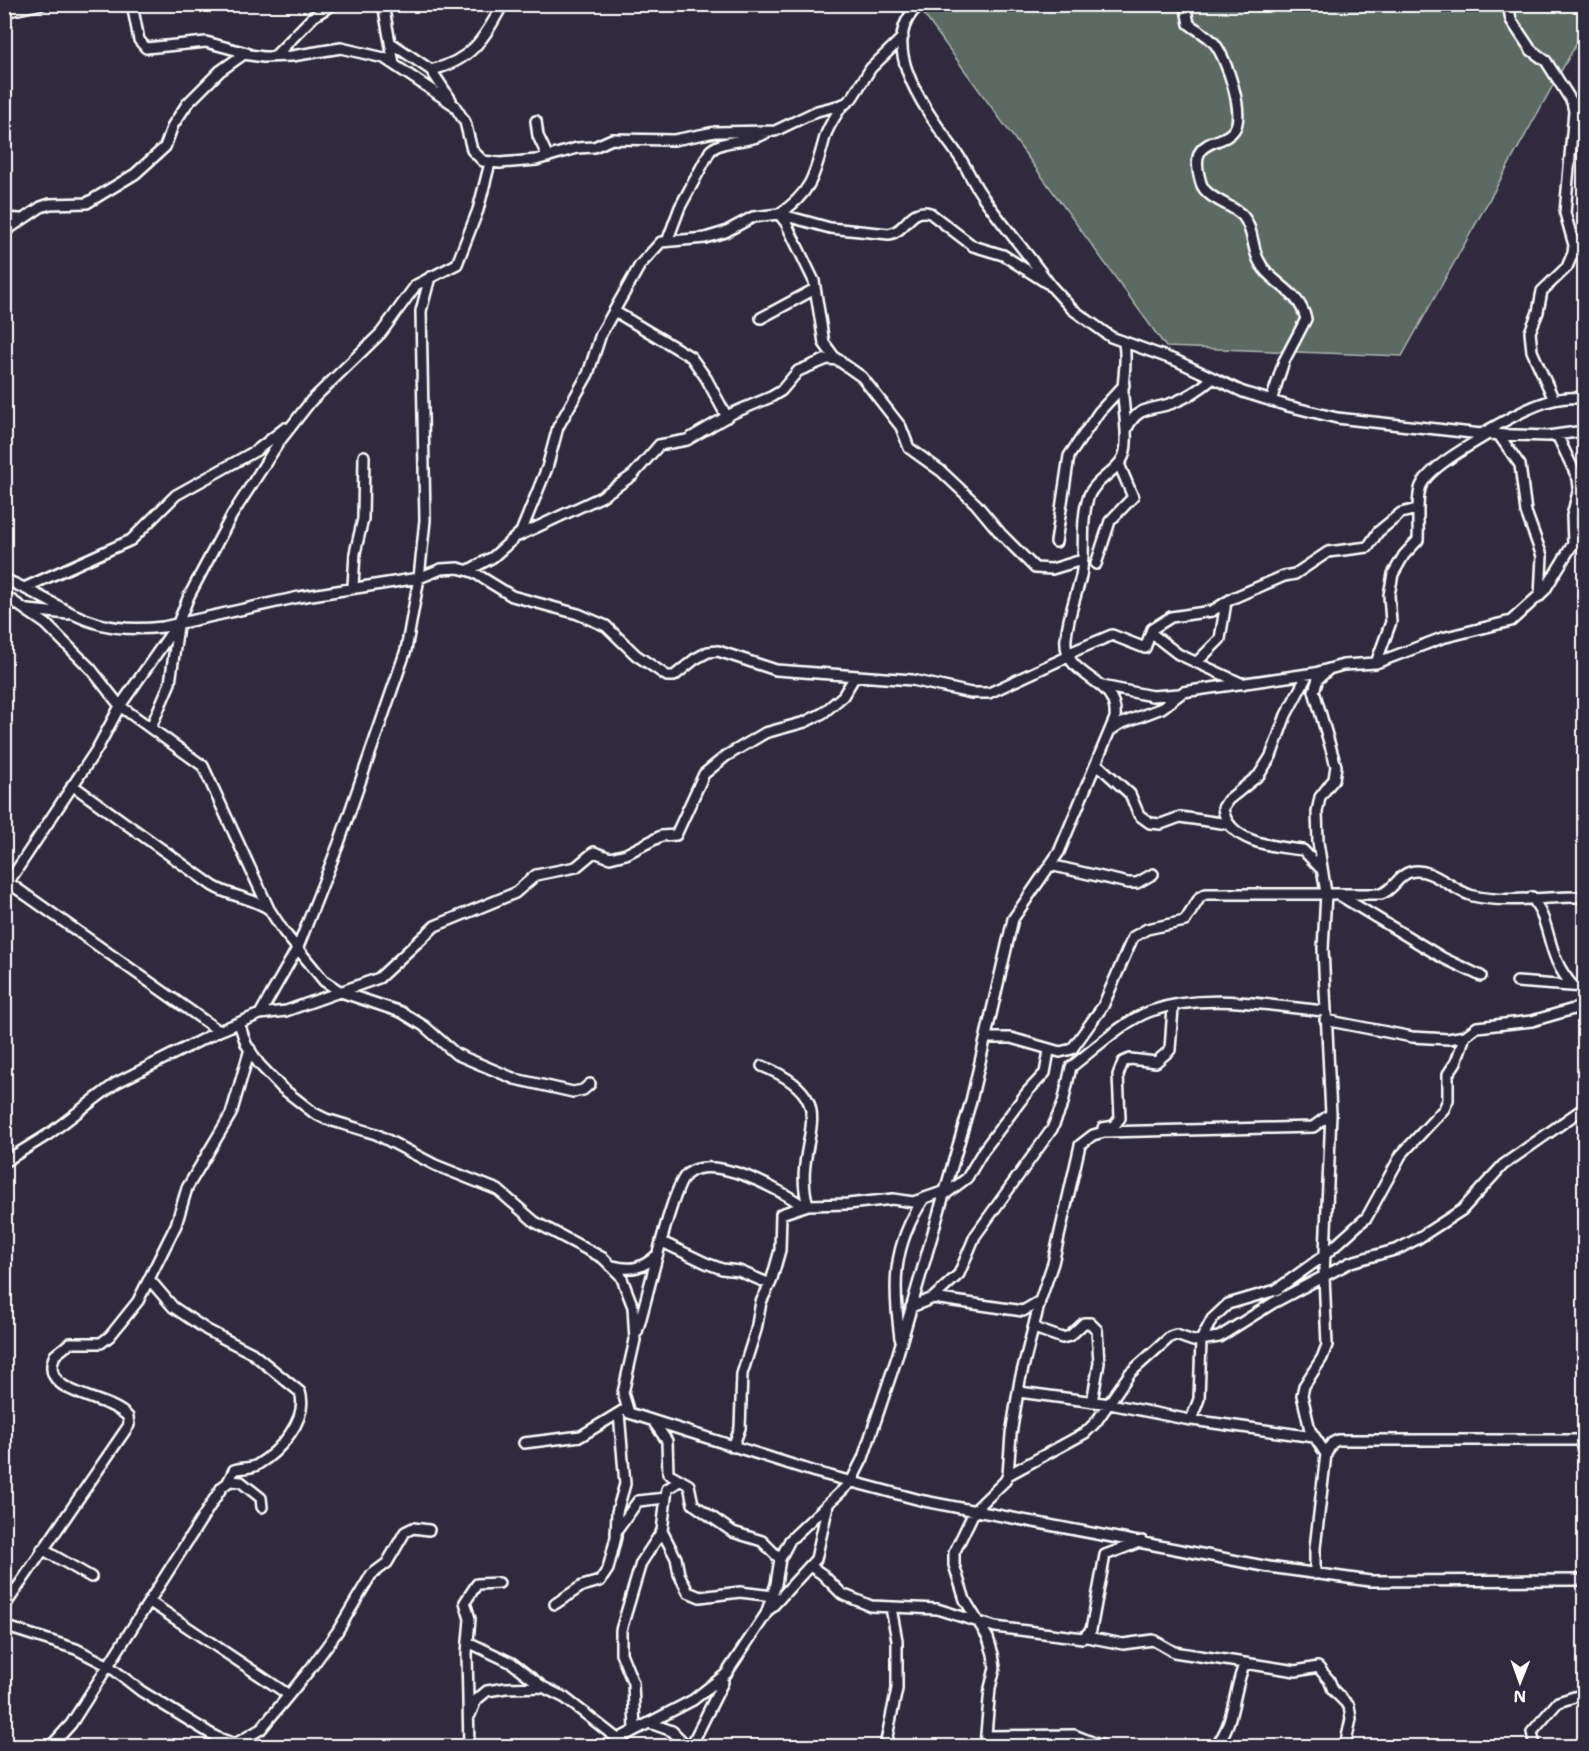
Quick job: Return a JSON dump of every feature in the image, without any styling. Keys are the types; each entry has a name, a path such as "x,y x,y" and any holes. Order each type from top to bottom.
{"street":[{"path":"4,12 42,4"},
{"path":"132,4 139,42 146,48 206,42 263,57 292,56 341,48 365,51 394,64 454,105"},
{"path":"275,56 314,16 334,4"},
{"path":"383,4 394,64"},
{"path":"431,70 447,67 465,57 489,30 503,4"},
{"path":"921,4 906,22 903,37 906,71 933,123 962,160 981,194 1062,300 1092,325 1124,343 1177,361 1212,379 1271,400 1337,418 1489,434 1557,435 1584,431"},
{"path":"1185,4 1189,24 1213,41 1219,50 1238,107 1237,125 1231,134 1203,147 1198,163 1201,183 1206,191 1245,219 1258,260 1298,298 1306,319 1284,361 1271,400"},
{"path":"1508,4 1511,20 1531,50 1546,61 1572,102 1574,111 1565,213 1574,245 1573,253 1567,267 1542,291 1538,312 1530,332 1532,351 1554,400"},
{"path":"668,239 680,207 710,151 724,143 751,141 817,111 843,104 852,99 871,68 903,37"},
{"path":"391,43 431,70 465,122 472,150 490,163 548,157 577,148 594,147 612,139 674,140 715,132 768,132"},
{"path":"4,232 20,219 50,204 87,203 117,188 165,147 173,125 194,97 237,56 249,54"},
{"path":"778,214 801,197 810,184 817,172 825,136 843,104"},
{"path":"536,121 538,136 548,157"},
{"path":"219,1031 8,880 97,749 120,706 178,623 189,596 232,515 260,469 311,401 381,333 407,296 430,277 448,271 458,264 480,204 490,163"},
{"path":"518,536 547,468 558,427 588,374 598,340 640,265 658,244 668,239 705,238 725,232 753,217 778,214 830,228 889,234 898,231 914,214 927,212 973,246 1003,255 1051,286"},
{"path":"778,214 786,223 812,273 824,344 839,360 862,377 901,427 909,448 941,471 976,504 993,526 1029,563 1046,570 1082,560"},
{"path":"4,218 20,219"},
{"path":"260,1014 298,947 339,843 406,650 419,578 425,520 421,311 430,277"},
{"path":"761,318 815,289"},
{"path":"614,311 690,357 706,378 727,417"},
{"path":"766,1614 773,1596 780,1559 790,1540 851,1482 876,1425 912,1307 986,1038 1013,919 1050,865 1069,832 1112,730 1116,708 1113,698 1108,691 1090,680 1068,655 1066,639 1082,560 1088,499 1124,457 1124,385 1127,363 1124,343"},
{"path":"469,570 493,557 518,536 601,497 633,475 659,445 687,440 727,417 781,391 798,372 827,359 839,360"},
{"path":"1125,432 1132,417 1139,411 1178,401 1194,394 1212,379"},
{"path":"1056,542 1069,456 1100,412 1124,385"},
{"path":"1572,397 1584,389"},
{"path":"1376,663 1391,622 1389,595 1393,574 1404,555 1418,540 1417,509 1421,485 1426,478 1512,417 1554,400 1572,397 1584,399"},
{"path":"24,588 131,540 176,495 257,450 296,420"},
{"path":"1489,434 1520,465 1526,512 1542,556 1540,596"},
{"path":"1557,435 1578,479 1579,488 1572,516 1573,544"},
{"path":"353,586 356,553 363,519 364,456"},
{"path":"1096,564 1105,543 1108,523 1133,497 1119,464"},
{"path":"4,579 91,624 132,630 178,623 353,586 419,578 448,568 469,570 512,596 578,614 606,626 636,655 667,676 677,676 695,659 708,652 718,651 776,670 854,678 912,680 971,693 989,693 1112,635 1143,649 1149,643 1152,629 1171,616 1212,611 1226,602 1284,576 1294,574 1335,550 1369,546 1378,532 1401,513 1417,509"},
{"path":"1100,686 1152,696 1308,674 1350,664 1376,663 1442,638 1511,621 1540,596 1573,544 1584,532"},
{"path":"481,578 493,557"},
{"path":"4,595 46,624 91,669 120,706 203,766 269,909 284,932 323,980 341,992 401,1012 424,1026 456,1054 515,1079 573,1092 590,1084"},
{"path":"1197,662 1220,639 1224,628 1226,602"},
{"path":"27,610 71,614"},
{"path":"152,727 170,683 178,623"},
{"path":"1151,633 1178,654 1243,684"},
{"path":"1326,1454 1308,1425 1302,1390 1322,1358 1327,1345 1324,1276 1331,1114 1325,1016 1323,918 1326,893 1318,842 1317,805 1320,797 1334,779 1336,766 1314,692 1318,679 1328,669"},
{"path":"1228,824 1223,808 1225,802 1259,775 1271,756 1294,696 1308,674"},
{"path":"4,1162 49,1134 116,1083 219,1031 260,1014 286,1011 383,976 402,954 435,926 515,893 536,875 575,867 594,852 610,858 627,854 661,836 676,835 704,774 729,754 765,733 805,722 823,713 847,690 854,678"},
{"path":"1112,730 1162,708 1179,694"},
{"path":"1096,764 1130,794 1139,815 1150,823 1161,824 1180,817 1228,824 1242,835 1268,845 1306,851 1322,870"},
{"path":"72,785 213,886 231,895 257,901 269,909"},
{"path":"1050,865 1128,883 1137,883 1153,874"},
{"path":"986,1038 1011,1038 1049,1051 1068,1051 1103,1006 1133,937 1147,929 1185,921 1200,897 1213,893 1385,893 1404,874 1412,871 1427,872 1474,896 1584,897"},
{"path":"1337,893 1443,958 1481,976"},
{"path":"1532,897 1543,915 1557,966 1574,986"},
{"path":"1517,982 1584,987"},
{"path":"912,1307 933,1298 959,1274 975,1236 1048,1136 1060,1110 1071,1067 1149,1012 1220,1000 1325,1016 1412,1037 1448,1039 1465,1036 1477,1027 1532,1021 1584,1006"},
{"path":"985,1746 995,1668 988,1638 965,1600 953,1559 975,1510 1005,1481 1008,1474 1018,1392 1085,1132 1114,1126 1120,1119 1118,1075 1124,1062 1130,1059 1156,1062 1170,1050 1173,1007"},
{"path":"239,1023 250,1050 282,1088 314,1113 326,1119 376,1134 435,1165 498,1190 541,1227 595,1254 610,1265 621,1276 632,1297 635,1340"},
{"path":"1191,1420 1199,1400 1201,1340 1212,1319 1224,1306 1276,1290 1325,1255 1367,1217 1401,1155 1444,1109 1448,1100 1448,1075 1456,1062 1465,1036"},
{"path":"4,1607 42,1549 129,1428 130,1422 120,1410 63,1386 53,1372 52,1360 64,1346 74,1343 96,1344 105,1340 133,1308 176,1225 187,1188 231,1114 250,1050"},
{"path":"733,1447 740,1428 742,1374 761,1302 770,1284 780,1250 780,1215 805,1205 848,1204 878,1199 923,1200 944,1193 967,1178 983,1151 1028,1091 1045,1073 1049,1051"},
{"path":"762,1066 784,1074 799,1085 810,1102 805,1205"},
{"path":"1008,1474 1084,1433 1110,1404 1130,1373 1170,1337 1175,1335 1188,1340 1201,1340 1226,1334 1273,1303 1351,1262 1398,1249 1417,1239 1461,1210 1503,1165 1584,1108"},
{"path":"1079,1149 1086,1138 1104,1132 1313,1127 1331,1114"},
{"path":"555,1604 582,1586 604,1579 625,1484 623,1384 682,1179 689,1172 698,1169 713,1169 753,1178 805,1205"},
{"path":"901,1343 895,1300 897,1258 913,1215 923,1200"},
{"path":"662,1242 706,1263 722,1269 739,1270 770,1284"},
{"path":"610,1265 633,1269 642,1267 659,1253"},
{"path":"51,1746 71,1724 234,1470 258,1464 288,1436 301,1409 300,1392 252,1353 207,1330 173,1307 149,1279"},
{"path":"933,1298 1023,1311 1040,1301"},
{"path":"1034,1328 1060,1338 1070,1336 1084,1323 1090,1323 1097,1330 1099,1362 1092,1402"},
{"path":"1018,1392 1110,1404 1191,1420 1314,1437"},
{"path":"524,1443 581,1436 623,1411 733,1447 924,1501 1039,1525 1315,1574 1406,1582 1584,1580"},
{"path":"653,1421 667,1441 668,1472 689,1485 692,1503 702,1513 716,1518 733,1532 762,1541 780,1559"},
{"path":"1315,1574 1315,1548 1326,1454 1334,1442 1350,1439 1584,1440"},
{"path":"634,1730 633,1683 621,1653 620,1637 641,1563 662,1532 669,1486 681,1480"},
{"path":"228,1482 237,1481 248,1486 261,1498 262,1507"},
{"path":"616,1532 638,1501 666,1498"},
{"path":"650,1723 672,1731 689,1746 726,1674 766,1614 817,1558 828,1505"},
{"path":"4,1626 76,1649 109,1666 141,1691 216,1737 237,1745 261,1729 289,1695 337,1632 371,1575 390,1558 405,1532 413,1528 429,1530"},
{"path":"662,1532 676,1558 679,1574 690,1594 700,1597 740,1592 773,1596"},
{"path":"1087,1637 1091,1630 1101,1584 1103,1558 1109,1553 1142,1542"},
{"path":"42,1549 91,1577"},
{"path":"810,1566 822,1574 842,1594 871,1606 937,1609 996,1627 1077,1638 1087,1637 1123,1644 1153,1640 1174,1652 1296,1671 1320,1668 1333,1690 1350,1706 1345,1746"},
{"path":"469,1746 468,1642 470,1619 465,1607 467,1598 477,1584 499,1583"},
{"path":"150,1602 289,1695"},
{"path":"885,1746 897,1689 897,1640 891,1608"},
{"path":"468,1642 512,1663 543,1687 565,1698 617,1743 634,1730 693,1700 726,1674"},
{"path":"1215,1746 1222,1740 1228,1725 1245,1663"},
{"path":"468,1720 476,1700 487,1691 543,1687"},
{"path":"1535,1746 1532,1732 1552,1708 1562,1700 1584,1694"},
{"path":"986,1736 1074,1736 1102,1746"}],"green space":[{"path":"1584,4 1584,30 1402,356 1166,347 917,5"}]}
